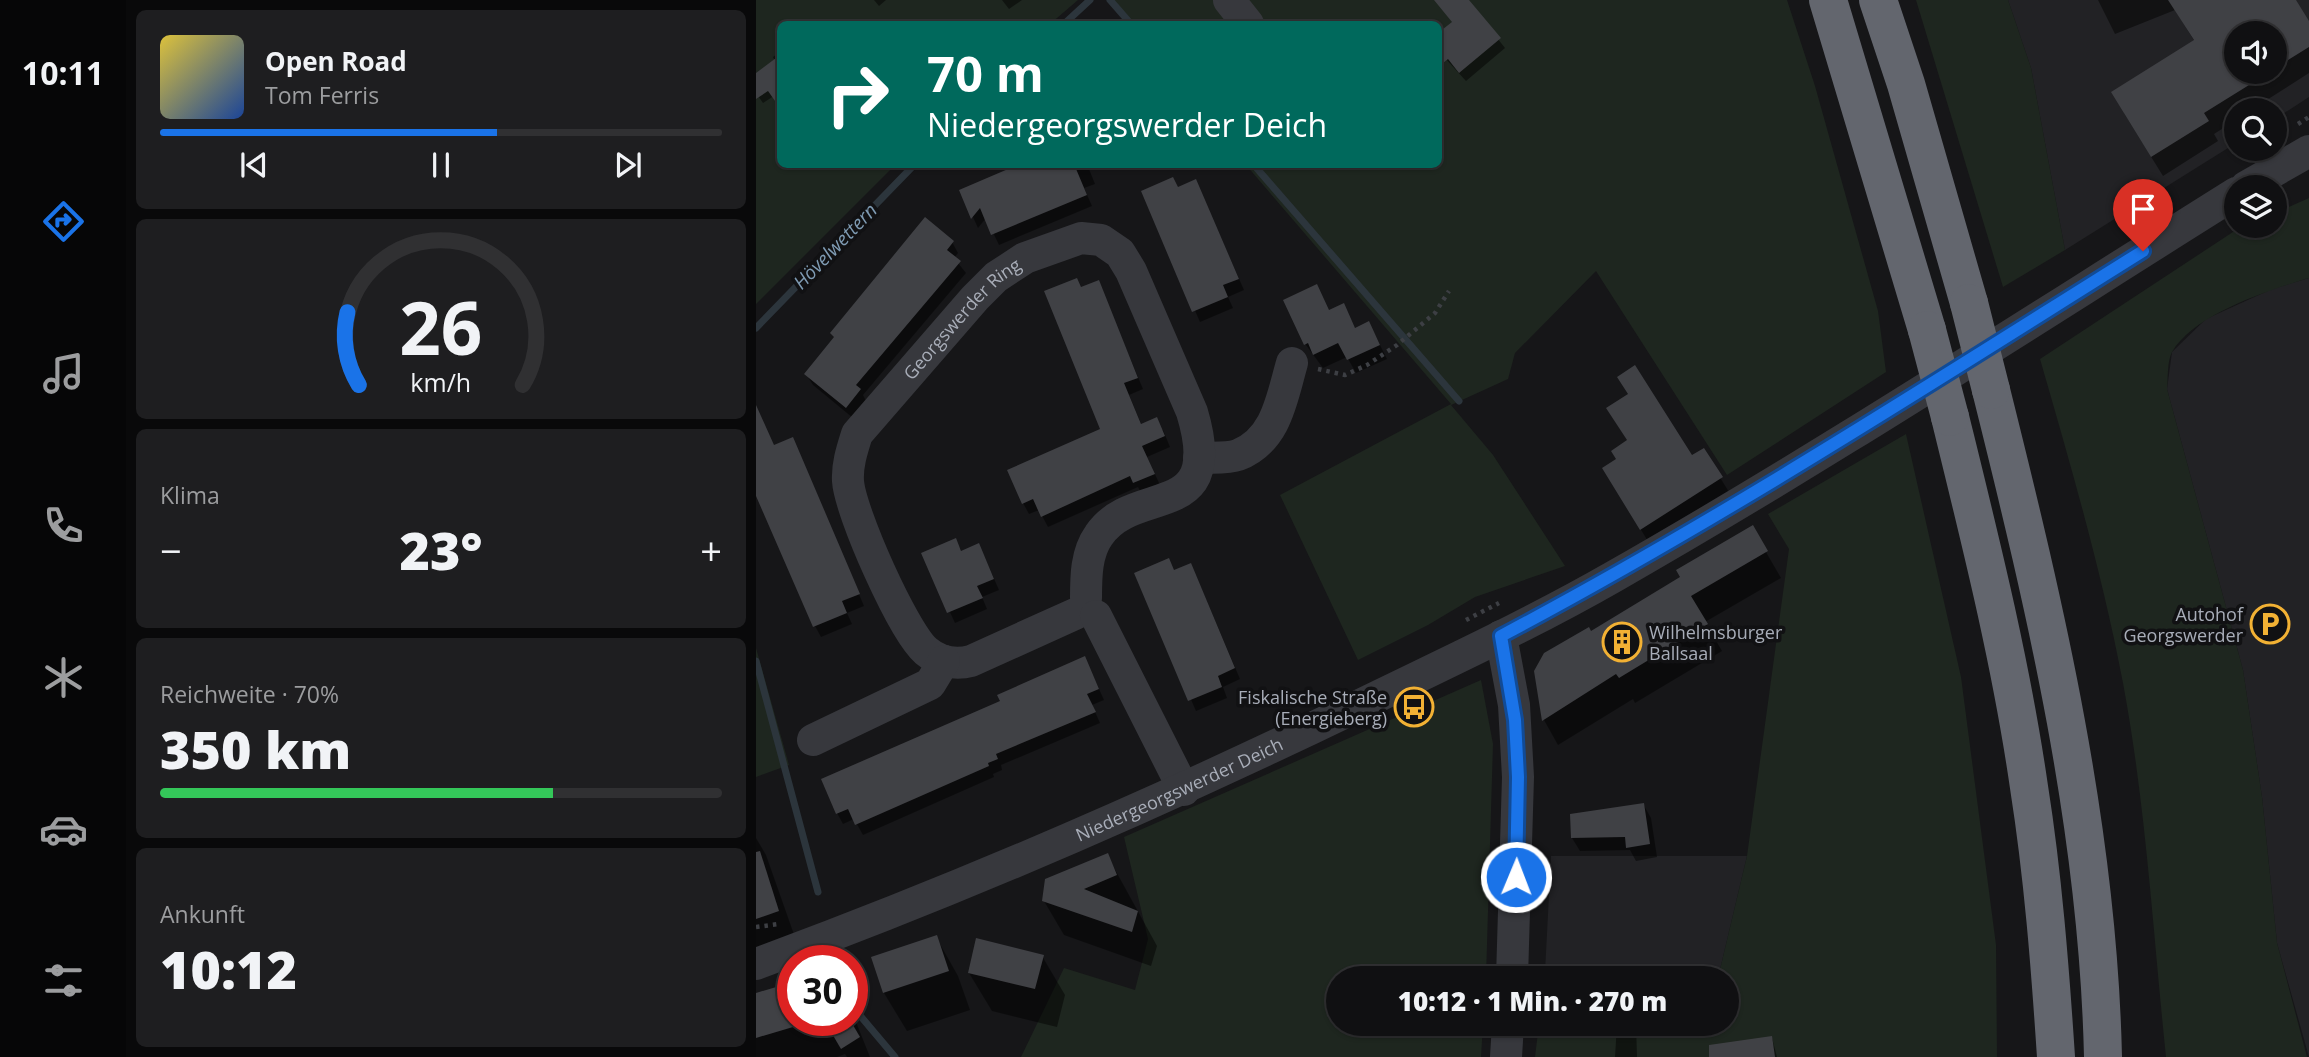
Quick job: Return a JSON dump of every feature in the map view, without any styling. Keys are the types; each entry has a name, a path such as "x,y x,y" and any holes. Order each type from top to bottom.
{"highway":[{"path":"1828,0 1927,330 1991,588 2029,785 2043,885 2056,1057"},
{"path":"1878,0 1906,84 1969,303 2060,677 2093,905 2104,1050"}],"street":[{"path":"1229,0 1246,21"},
{"path":"2260,175 2305,136"},
{"name":"Niedergeorgswerder Deich","path":"756,964 924,902 1184,790 1501,636 1611,578 1771,483 2224,200"},
{"name":"Georgswerder Ring","path":"944,661 920,644 895,600 855,508 848,482 850,456 858,434 875,412 996,277 1026,258 1081,237 1101,240 1120,253 1163,339 1187,400 1199,435 1199,458"},
{"path":"1184,790 1086,609 1088,561 1099,533 1119,518 1178,494 1193,480 1199,458 1237,456 1258,444 1275,422 1292,362"},
{"path":"813,740 930,684 944,661 971,661 1086,609"},
{"path":"1501,636 1514,705 1518,777 1512,966"},
{"path":"1506,1057 1507,1036"}],"path":[{"path":"2305,136 2309,117"},
{"path":"1292,362 1345,375 1397,345 1435,313 1449,291"}],"shaded area":[{"path":"756,0 1078,0 1054,21 777,21 777,168 892,168 756,304"},
{"path":"1107,0 1787,0 1815,86 1878,311 1886,372 1727,475 1596,271 1515,353 1508,379 1451,405 1493,455 1565,566 1475,597 1428,625 1358,660 1280,495 1451,404 1249,168 1442,168 1442,21 1125,21"},
{"path":"1916,0 2008,0 2031,68 2065,250 2003,287"},
{"path":"2008,0 2309,0 2309,97 2287,111 2287,98 2224,98 2224,151 2065,250 2031,68"},
{"path":"2309,198 2309,278 2234,305 2197,326 2183,338 2170,356 2167,389 2243,670 2262,797 2277,943 2307,1057 2166,1057 2143,823 2123,683 2096,560 2040,359 2224,238 2287,238 2287,208"},
{"name":"Autohof Georgswerder","path":"2309,278 2309,1057 2277,943 2262,797 2243,670 2167,389 2172,352 2206,319 2272,289"},
{"path":"1906,434 1961,677 1996,945 1997,1057 1535,1057 1538,1036 1739,1036 1739,966 1721,966 1747,856 1789,549 1768,514"},
{"path":"756,648 789,765 756,777"},
{"path":"1481,680 1493,744 1486,966 1326,966 1326,1036 1482,1036 1481,1057 1021,1057 1064,968 1135,990 1148,939 1124,837"},
{"path":"1551,856 1747,856 1721,966 1545,966"}],"building":[{"path":"1434,0 1469,0 1501,38 1459,73 1448,59 1442,64 1442,30 1452,22"},
{"path":"2168,0 2296,0 2309,21 2309,47 2287,61 2287,21 2224,21 2224,84 2251,84 2224,98 2204,113 2209,121 2151,157 2111,92 2194,40"},
{"path":"777,57 777,104 768,91 756,99 756,73"},
{"path":"1011,168 1076,168 1087,195 991,235 980,208 971,219 959,190"},
{"path":"1173,177 1178,187 1196,179 1239,279 1223,285 1228,297 1192,312 1141,191"},
{"path":"925,217 954,241 947,250 961,261 856,385 861,389 846,408 804,374 834,337 830,333"},
{"path":"1077,278 1081,287 1099,280 1138,378 1124,383 1141,424 1157,417 1165,436 1142,446 1155,474 1133,483 1130,476 1041,517 1033,499 1022,504 1007,470 1100,429 1044,291"},
{"path":"1317,284 1329,310 1344,303 1355,328 1369,321 1380,345 1347,360 1338,343 1313,355 1308,343 1304,345 1283,300"},
{"path":"1635,365 1692,455 1704,448 1723,477 1640,530 1602,468 1616,459 1611,451 1627,440 1606,408 1628,394 1617,377"},
{"path":"756,405 774,445 793,437 860,594 842,601 847,613 813,627 756,496"},
{"name":"Wilhelmsburger Ballsaal","path":"1753,525 1768,551 1691,596 1708,624 1619,678 1616,674 1542,721 1534,671 1544,653 1589,627 1591,631 1680,577 1676,570"},
{"path":"956,538 961,551 979,543 994,579 977,586 983,598 947,613 921,553"},
{"path":"1169,558 1174,570 1191,563 1235,668 1218,676 1222,687 1188,701 1134,573"},
{"path":"1085,656 1099,689 1087,694 1096,712 996,754 998,759 988,763 989,766 855,825 848,809 836,814 821,779 1000,701 997,695"},
{"path":"1644,803 1650,844 1626,848 1625,837 1571,838 1570,814"},
{"path":"760,851 779,911 756,919 756,852"},
{"path":"1108,853 1117,875 1084,889 1138,911 1132,932 1042,901 1045,879"},
{"path":"937,935 949,971 883,993 871,957"},
{"path":"976,938 1044,955 1035,989 968,973"},
{"path":"777,987 777,1032 756,1038 756,993"},
{"path":"833,1036 859,1036 860,1037 841,1049"},
{"path":"1772,1036 1775,1057 1709,1057 1709,1045"}],"waterway":[{"name":"Hövelwettern","path":"1067,21 1090,0"},
{"path":"1110,0 1128,21"},
{"name":"Hövelwettern","path":"756,328 911,168"},
{"path":"1256,168 1459,401"},
{"path":"756,661 818,892"},
{"path":"868,1025 895,1057"}],"place":[{"name":"Autohof Georgswerder","path":"2270,624"},
{"name":"Wilhelmsburger Ballsaal","path":"1622,642"},
{"name":"Fiskalische Straße (Energieberg)","path":"1414,707"}],"route":[{"path":"1516,877 1518,777 1515,720 1501,636 1611,578 1771,483 2143,251"}]}
